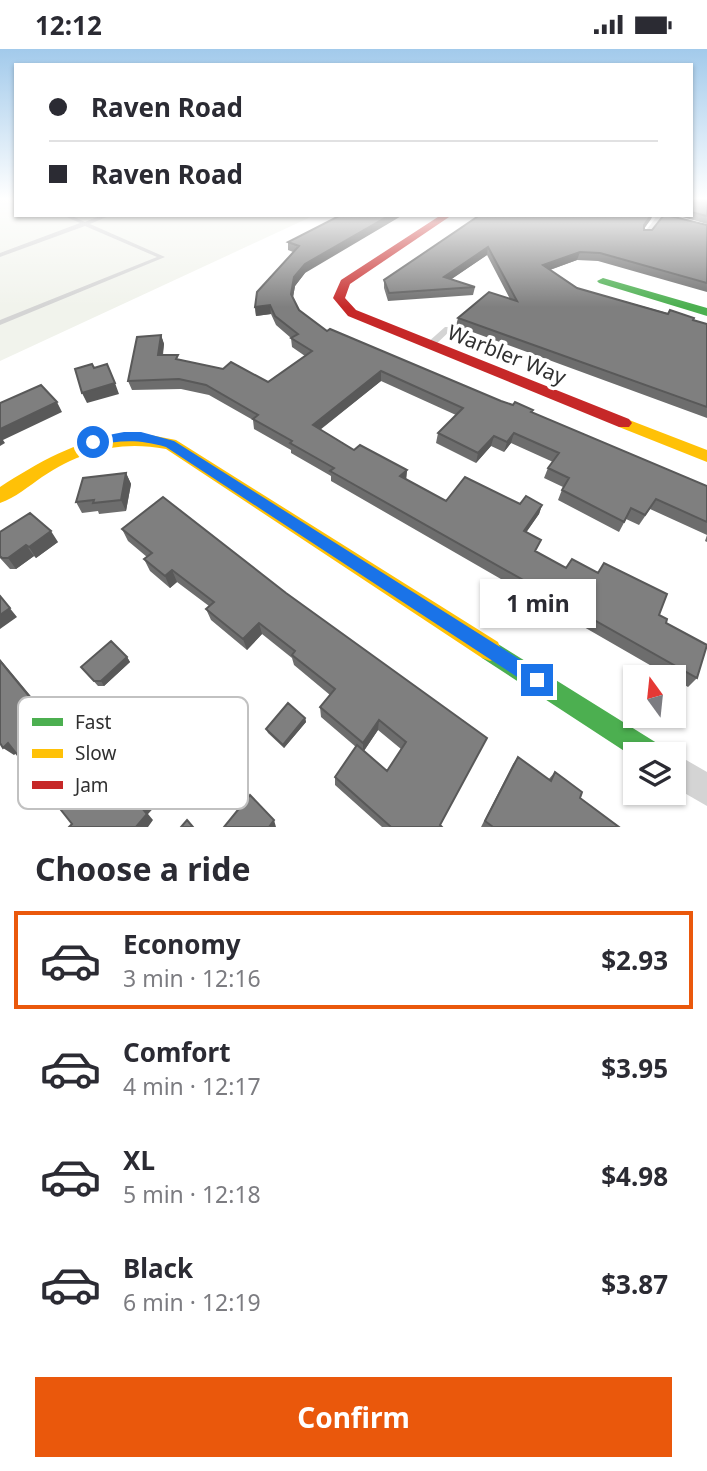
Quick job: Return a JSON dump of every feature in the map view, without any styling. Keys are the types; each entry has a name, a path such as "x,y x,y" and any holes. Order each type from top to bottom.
{"street":[{"name":"Warbler Way","path":"418,234 366,267 341,287 339,298 345,309 707,456"},
{"path":"603,281 707,312"},
{"path":"2,495 65,455 93,442 133,436 170,444 632,742"},
{"path":"686,777 707,790"}],"lane":[{"path":"0,254 56,234"},
{"path":"0,323 162,257 109,234"},
{"path":"430,345 448,329"}],"shaded area":[{"path":"0,234 273,234 0,361"}],"building":[{"path":"303,234 357,234 305,264 294,277 291,294 299,310 327,331 330,329 501,401 513,405 515,402 533,410 531,412 707,486 707,522 656,499 645,515 631,508 624,522 562,490 569,478 548,468 559,453 514,433 507,442 494,436 478,453 438,433 463,408 381,371 313,425 354,450 360,445 407,470 400,476 446,501 465,477 520,504 526,496 542,505 524,531 541,540 535,551 566,568 572,559 598,573 604,563 667,594 659,615 667,619 666,623 707,645 697,678 686,672 686,665 674,665 330,471 334,468 253,419 258,415 206,385 179,379 128,381 137,337 161,335 158,355 178,355 176,359 223,369 231,362 268,382 312,351 291,338 298,334 275,316 270,305 255,307 257,292 299,246 288,242"},
{"path":"451,234 707,234 707,283 600,253 580,252 543,265 577,288 668,314 670,310 707,324 707,407 458,318 489,292 517,301 488,247 444,277 475,287 389,293 384,280"},
{"path":"92,364 94,368 107,364 115,383 82,393 75,369"},
{"path":"41,385 57,402 0,429 0,403"},
{"path":"126,473 121,500 76,502 83,478"},
{"path":"163,497 286,593 487,738 440,825 442,827 391,827 335,777 357,745 387,771 406,742 379,720 363,743 320,707 335,689 292,655 295,651 259,623 243,639 206,609 214,602 172,570 165,576 144,559 152,553 122,529"},
{"path":"30,513 51,531 29,547 26,545 8,558 2,558 0,532"},
{"path":"0,596 10,608 0,615"},
{"path":"111,641 127,657 101,681 94,681 81,667"},
{"path":"0,661 30,697 18,697 18,756 8,743 3,748 0,743"},
{"path":"288,703 305,718 283,745 266,729"},
{"path":"518,757 551,781 555,772 582,792 580,798 619,827 493,827 485,821"},
{"path":"250,795 274,820 269,827 224,827 239,809 248,809"},
{"path":"60,809 143,809 147,814 136,827 69,827 72,824"},
{"path":"187,820 193,827 181,827"}],"traffic: fast":[{"path":"603,281 707,312"},
{"path":"490,650 632,742"}],"traffic: slow":[{"path":"624,423 707,456"},
{"path":"0,496 40,470 80,449 122,439 170,444 490,650"}],"traffic: jam":[{"path":"418,234 345,282 339,298 352,313 624,423"}],"route":[{"path":"93,442 124,436 141,436 170,444 537,680"}]}
